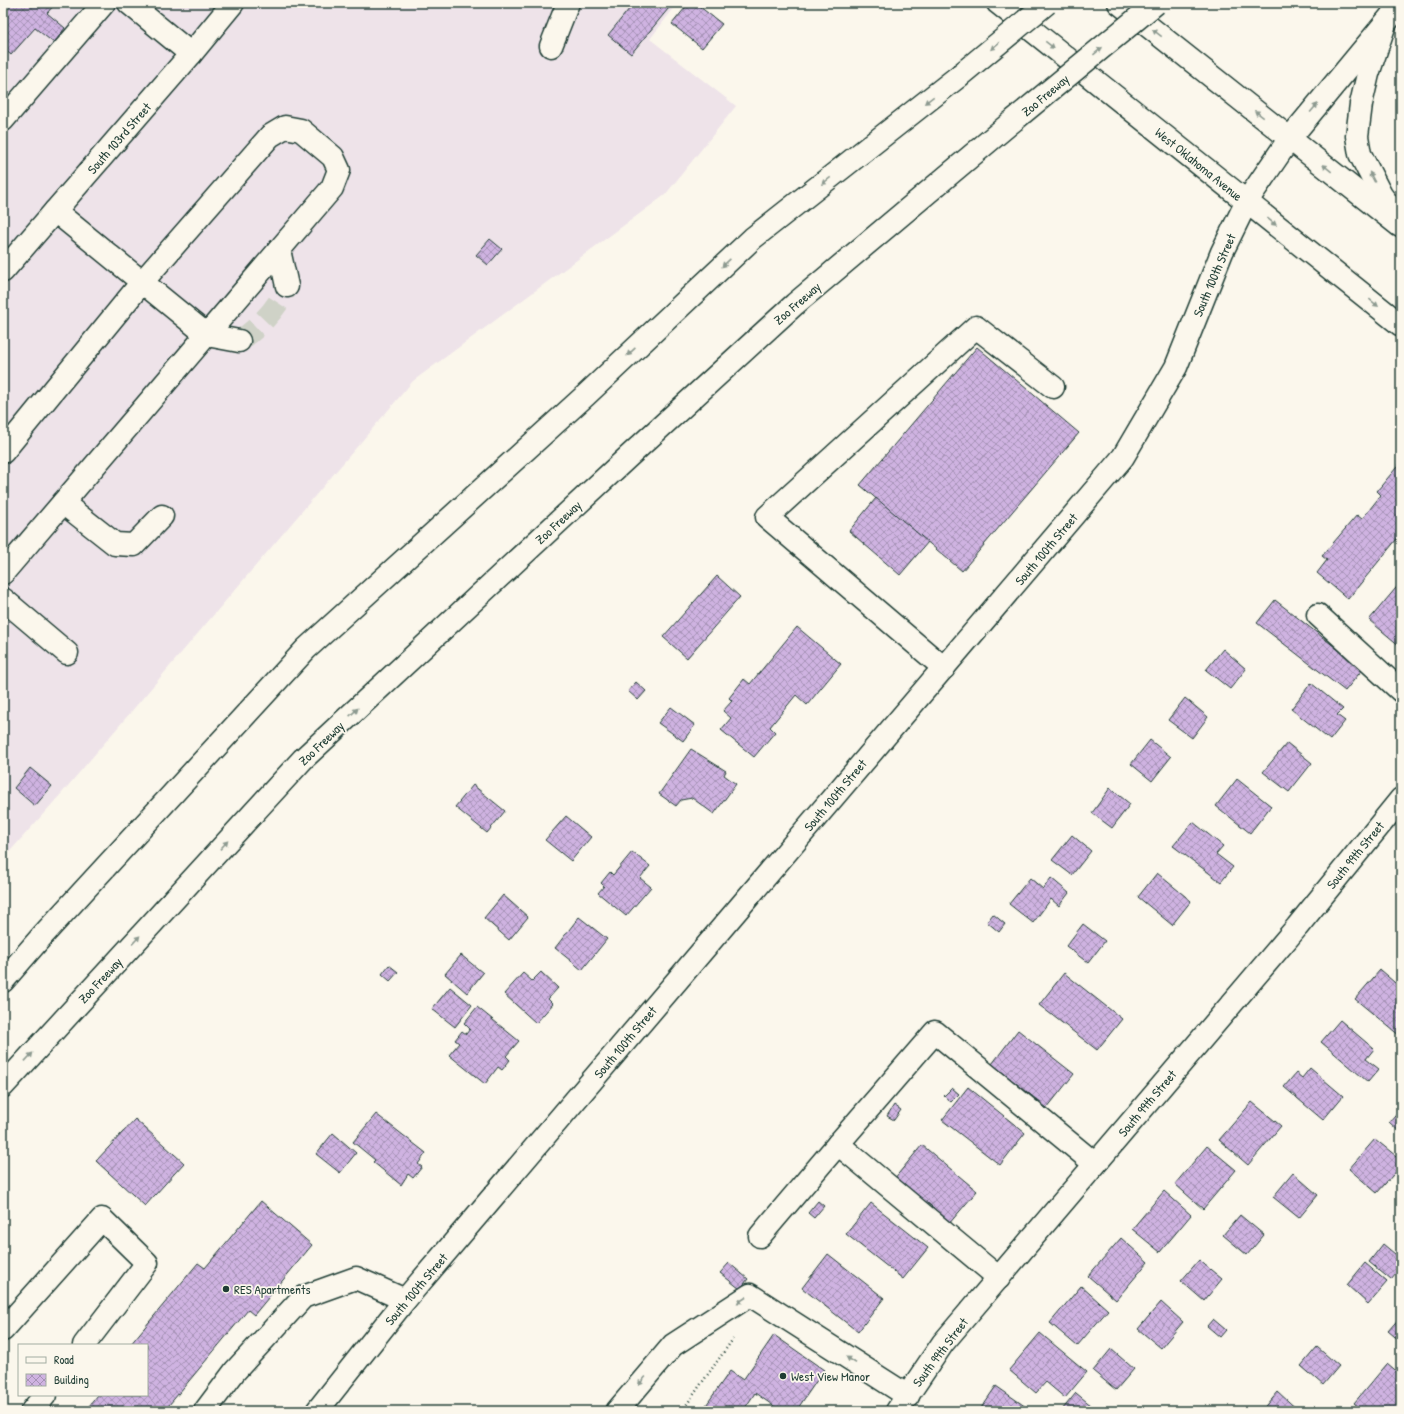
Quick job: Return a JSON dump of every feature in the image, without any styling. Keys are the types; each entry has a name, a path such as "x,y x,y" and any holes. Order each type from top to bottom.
{"main road":[{"path":"3,120 104,3"},
{"path":"129,3 191,54"},
{"name":"South 103rd Street","path":"3,271 191,54 233,3"},
{"path":"551,46 568,3"},
{"name":"West Oklahoma Avenue","path":"998,3 1401,325"},
{"path":"3,981 43,935 306,649 586,395 753,238 959,76 1047,3"},
{"path":"1119,3 1401,227"},
{"name":"Zoo Freeway","path":"3,1086 303,760 789,309 1156,3"},
{"name":"South 100th Street","path":"317,1411 405,1300 1123,457 1176,367 1222,252 1247,202 1290,138 1401,4"},
{"path":"1385,24 1368,74 1361,104 1357,136 1360,154 1381,195 1401,221"},
{"path":"3,452 143,281 270,136 285,127 301,130 332,157 339,170 332,188 3,573"},
{"path":"55,211 143,281 207,335 239,341"},
{"path":"279,250 287,286"},
{"path":"944,668 767,517 976,327 1053,388"},
{"path":"63,503 115,544 134,545 162,516"},
{"path":"3,599 67,653"},
{"path":"1318,616 1401,691"},
{"name":"South 99th Street","path":"903,1403 943,1343 1292,933 1401,799"},
{"path":"760,1236 935,1032 1095,1164"},
{"path":"838,1144 999,1278"},
{"path":"3,1330 102,1219 147,1263 85,1344"},
{"path":"206,1411 234,1371 303,1296 356,1278 405,1300"},
{"path":"617,1411 673,1345 750,1295 903,1403"},
{"path":"32,1411 44,1396"}],"path":[{"path":"682,1411 733,1339"},
{"path":"759,1411 760,1409 763,1411"}],"shaded area":[{"path":"3,3 678,3 650,39 736,106 665,195 413,381 61,794 3,859"}],"building":[{"path":"3,3 56,3 47,13 65,28 54,43 35,28 11,55 3,48"},
{"path":"634,3 673,3 631,54 608,35"},
{"path":"689,3 695,3 722,24 702,48 672,24"},
{"path":"490,239 502,249 488,265 476,255"},
{"path":"977,347 1079,433 962,571 860,485"},
{"path":"1401,462 1401,534 1348,599 1317,573 1327,560 1322,556 1357,515 1362,519 1381,495 1377,491"},
{"path":"876,498 928,542 900,575 849,531"},
{"path":"717,576 740,597 687,658 663,637"},
{"path":"1401,582 1401,647 1369,620"},
{"path":"1275,600 1363,669 1345,691 1257,623"},
{"path":"797,627 841,664 807,705 796,695 770,727 775,732 754,757 721,730 731,718 723,711 732,701 729,698 744,679 750,684"},
{"path":"1223,649 1246,669 1230,689 1206,670"},
{"path":"636,682 646,691 638,700 628,691"},
{"path":"1311,683 1343,709 1337,715 1345,721 1330,740 1291,709"},
{"path":"1185,698 1208,717 1192,738 1168,720"},
{"path":"671,707 695,725 683,741 658,723"},
{"path":"1150,740 1171,757 1152,781 1131,764"},
{"path":"1287,743 1312,763 1289,792 1263,772"},
{"path":"691,749 726,771 724,775 736,784 714,814 692,798 681,800 676,806 659,794"},
{"path":"30,768 52,786 35,806 14,788"},
{"path":"1237,779 1271,806 1250,833 1216,806"},
{"path":"473,785 505,811 487,833 455,807"},
{"path":"1110,788 1130,804 1112,828 1092,813"},
{"path":"566,816 591,837 571,861 545,840"},
{"path":"1193,822 1223,846 1216,854 1233,867 1221,882 1173,846"},
{"path":"1072,835 1091,851 1072,875 1052,860"},
{"path":"632,852 650,866 640,878 651,887 626,916 598,893 604,886 601,883 610,872 613,875"},
{"path":"1157,873 1191,901 1172,925 1138,897"},
{"path":"1030,878 1043,889 1051,878 1069,893 1059,906 1051,899 1033,923 1009,904"},
{"path":"503,895 528,917 509,940 484,918"},
{"path":"993,914 1005,924 999,932 987,922"},
{"path":"579,917 607,939 582,970 555,948"},
{"path":"1083,924 1105,941 1088,963 1066,946"},
{"path":"461,955 483,973 467,993 445,974"},
{"path":"389,965 398,972 390,981 382,974"},
{"path":"1380,970 1401,988 1400,1036 1355,999"},
{"path":"541,972 558,988 548,999 553,1004 536,1023 504,994 523,973 532,981"},
{"path":"1064,973 1122,1019 1097,1050 1039,1005"},
{"path":"450,987 472,1005 455,1027 432,1009"},
{"path":"477,1007 519,1041 506,1056 510,1060 502,1070 498,1067 485,1084 449,1055 459,1043 455,1040 462,1031 466,1034 470,1029 464,1023"},
{"path":"1340,1020 1374,1049 1366,1059 1379,1069 1368,1082 1321,1042"},
{"path":"1018,1030 1074,1074 1047,1108 992,1064"},
{"path":"1310,1068 1343,1096 1323,1120 1284,1087 1296,1073 1302,1078"},
{"path":"968,1087 1025,1133 1000,1165 942,1120"},
{"path":"952,1088 959,1094 951,1102 944,1096"},
{"path":"1252,1102 1281,1126 1248,1165 1219,1140"},
{"path":"894,1105 901,1110 894,1120 887,1116"},
{"path":"1401,1108 1401,1133 1389,1122"},
{"path":"376,1114 426,1153 418,1164 422,1167 413,1178 408,1174 401,1185 373,1162 375,1160 353,1142"},
{"path":"135,1119 184,1163 145,1206 96,1161"},
{"path":"333,1133 356,1153 340,1173 316,1154"},
{"path":"1375,1139 1401,1160 1401,1166 1377,1193 1349,1169"},
{"path":"922,1145 977,1191 948,1225 894,1179"},
{"path":"1207,1146 1236,1170 1203,1209 1175,1184"},
{"path":"1293,1173 1318,1195 1299,1218 1273,1197"},
{"path":"1164,1191 1191,1215 1160,1252 1132,1229"},
{"name":"RES Apartments","path":"261,1201 312,1245 254,1315 248,1310 164,1411 85,1411 97,1396 148,1396 148,1344 131,1344 198,1263 205,1268"},
{"path":"818,1201 824,1206 814,1218 808,1213"},
{"path":"871,1203 928,1248 903,1279 846,1234"},
{"path":"1240,1215 1264,1235 1247,1255 1223,1235"},
{"path":"1121,1238 1148,1262 1116,1300 1088,1276"},
{"path":"1383,1244 1401,1259 1401,1268 1391,1280 1369,1262"},
{"path":"828,1254 884,1298 858,1332 802,1288"},
{"path":"1199,1260 1222,1279 1204,1301 1181,1281"},
{"path":"729,1263 748,1279 740,1289 720,1273"},
{"path":"1365,1263 1387,1282 1368,1304 1347,1285"},
{"path":"1081,1286 1108,1310 1077,1346 1050,1323"},
{"path":"1161,1302 1183,1322 1161,1348 1138,1329"},
{"path":"1401,1316 1401,1342 1388,1331"},
{"path":"1213,1319 1226,1330 1220,1337 1207,1326"},
{"path":"1040,1333 1087,1372 1065,1398 1046,1382 1036,1393 1009,1370"},
{"name":"West View Manor","path":"774,1335 824,1370 796,1411 781,1411 755,1393 743,1411 735,1411 728,1406 724,1411 702,1411 730,1371 743,1380"},
{"path":"1317,1347 1339,1366 1323,1385 1301,1366"},
{"path":"1111,1349 1134,1369 1116,1390 1093,1371"},
{"path":"1387,1364 1401,1376 1401,1405 1396,1411 1363,1411 1354,1403"},
{"path":"996,1386 1026,1407 1024,1411 979,1411"},
{"path":"1278,1392 1299,1411 1262,1411"},
{"path":"1076,1393 1098,1411 1061,1411"}],"tunnel":[{"path":"239,341 261,324 279,302 287,286"}],"place":[{"name":"RES Apartments","path":"226,1289"},
{"name":"West View Manor","path":"783,1376"}]}
